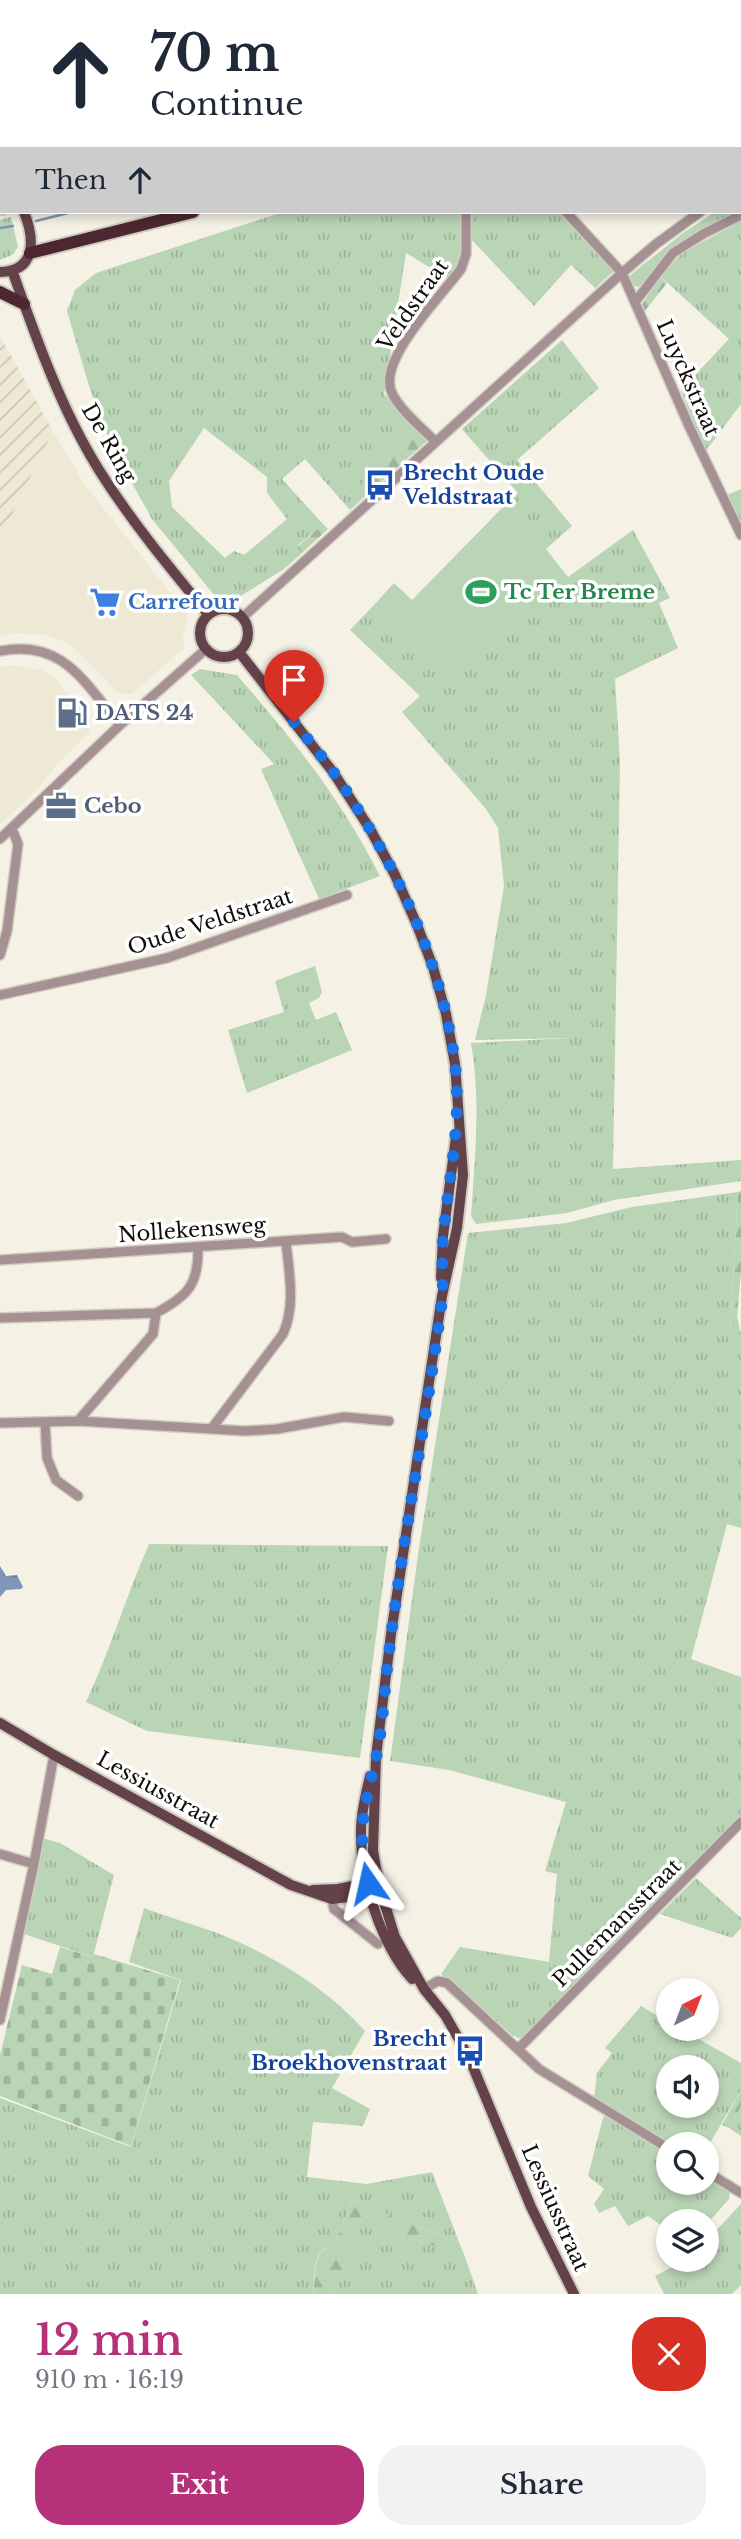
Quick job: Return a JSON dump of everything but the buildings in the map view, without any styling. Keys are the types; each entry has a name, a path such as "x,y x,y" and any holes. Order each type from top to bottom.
{"highway":[{"path":"31,249 184,214"},
{"path":"0,292 24,304"}],"main road":[{"path":"0,272 21,265 31,249 32,233 25,214"},
{"name":"De Ring","path":"12,270 59,391 99,469 149,540 208,614"},
{"path":"229,609 243,617 248,638 239,652 219,657 206,649 200,636 200,628 208,614 229,609"},
{"path":"239,652 348,794 395,875 433,967 446,1014 455,1064 463,1175 457,1228 442,1296 391,1634 376,1757 373,1888"},
{"name":"Lessiusstraat","path":"0,1723 300,1889 332,1899 373,1888"},
{"path":"373,1888 361,1841 366,1792 376,1757"},
{"name":"Lessiusstraat","path":"300,1889 373,1888"},
{"name":"Lessiusstraat","path":"373,1888 381,1927 394,1955 444,2015 473,2067 531,2207 574,2294"}],"street":[{"name":"Veldstraat","path":"436,442 392,394 390,373 398,353 461,269 466,254 466,214"},
{"path":"568,214 622,273"},
{"path":"243,617 622,273 697,214"},
{"path":"635,302 673,253 741,215"},
{"name":"Luyckstraat","path":"622,273 689,426 741,535"},
{"path":"0,651 21,648 49,653 66,664 120,725"},
{"path":"0,839 120,725 206,649"},
{"path":"0,955 7,931 18,844 12,829"},
{"name":"Oude Veldstraat","path":"0,995 167,958 347,895"},
{"name":"Nollekensweg","path":"0,1260 342,1237 352,1242 386,1239"},
{"path":"212,1427 283,1334 289,1320 291,1292 286,1241"},
{"path":"0,1318 156,1313 177,1302 188,1292 198,1266 198,1247"},
{"path":"78,1421 153,1334 156,1313"},
{"path":"0,1423 78,1421 246,1431 277,1429 344,1417 389,1421"},
{"path":"45,1422 47,1458 56,1480 78,1496"},
{"path":"0,2020 34,1864 54,1755"},
{"name":"Pullemansstraat","path":"519,2048 741,1822"},
{"path":"0,1854 34,1864"},
{"path":"332,1899 334,1909 378,1944"},
{"path":"424,1989 438,1981 447,1983 539,2069 656,2141"},
{"path":"719,2179 741,2193"}],"shaded area":[{"path":"0,336 53,431 0,539"},
{"path":"53,431 85,485 188,615 183,636 184,648 132,694 118,693 70,644 45,635 15,633 0,637 0,539"},
{"path":"13,665 42,670 55,679 90,719 89,732 38,789 0,824 0,667"}],"green space":[{"path":"277,214 463,214 461,256 449,279 406,253 384,394 417,427 378,463 382,467 356,490 363,498 350,510 305,459 282,479 323,524 297,546 302,553 284,569 241,596 215,596 152,519 113,449 89,386 67,311 75,290 96,273","holes":["204,428 267,477 267,493 287,519 244,555 234,551 225,558 172,507 169,481"]},
{"path":"471,214 562,214 615,270 595,288 571,265 534,306 470,238"},
{"path":"712,214 733,214 685,239 666,255 642,284 637,287 632,284 630,276 634,272"},
{"path":"11,217 18,247 12,255 0,260 0,220"},
{"path":"741,221 741,404 705,452 681,390 729,339 660,276 682,253"},
{"path":"660,276 667,283 645,311 641,306"},
{"path":"562,340 599,388 517,460 572,526 546,549 503,507 518,493 462,429"},
{"path":"417,427 428,440 363,498 356,490 381,467 377,463"},
{"path":"741,489 741,524 727,495"},
{"name":"Tc Ter Breme","path":"503,507 546,549 564,572 446,675 374,605 394,583 412,600"},
{"path":"323,524 328,529 302,553 297,547"},
{"path":"633,530 670,598 659,603 678,648 615,679 620,762 613,1169 741,1160 741,1181 614,1200 567,1213 476,1224 471,1216 476,1086 471,1043 570,1038 475,1040 486,995 504,886 498,828 486,809 402,712 420,696 350,630 374,605 446,674 564,572 568,577"},
{"path":"200,669 237,675 315,771 349,821 380,876 319,899 261,769 274,764 191,675"},
{"path":"315,966 322,992 319,998 309,1003 316,1020 336,1012 352,1050 247,1093 228,1030 284,1012 275,981"},
{"path":"741,1191 741,1272 737,1316 741,1334 730,1334 738,1192"},
{"path":"738,1192 730,1333 741,1334 741,1528 727,1524 691,1659 741,1677 741,1818 528,2034 519,2038 512,2035 441,1974 460,1947 549,1962 557,1874 545,1871 566,1802 449,1770 390,1761 418,1555 468,1233 566,1223 632,1207"},
{"path":"149,1544 388,1546 360,1758 147,1731 86,1702"},
{"path":"42,1838 60,1843 114,1875 93,1957 21,1933"},
{"path":"696,1878 741,1918 741,1928 732,1938 660,1914"},
{"path":"144,1908 230,1938 258,1952 308,1981 352,2017 365,2031 332,2088 370,2109 363,2126 313,2122 307,2177 367,2184 432,2172 459,2242 352,2201 334,2246 326,2248 318,2258 313,2294 0,2294 0,2098 131,2147 181,1980 129,1962"},
{"path":"60,1947 93,1957 94,1954 180,1980 131,2146 0,2096 0,2055 22,1965 52,1974"},
{"path":"641,2006 656,2015 656,2041 702,2041 741,2063 741,2090 716,2132 656,2132 656,2134 594,2099 597,2073 612,2053 605,2048"},
{"path":"741,2090 741,2106 729,2128 722,2125"},
{"path":"741,2106 741,2136 729,2128"},
{"path":"606,2114 656,2145 656,2195 719,2195 719,2184 730,2191 729,2199 719,2210 656,2209 656,2222 648,2216 628,2226 615,2206 599,2213 594,2204 604,2189 588,2176"},
{"path":"352,2201 459,2242 465,2257 361,2220 334,2294 313,2294 318,2258 326,2248 334,2246"},
{"path":"741,2204 741,2285 732,2294 664,2294 655,2276 663,2272 719,2272 719,2227"},
{"path":"361,2219 465,2257 478,2294 334,2294"}],"water":[{"path":"0,1566 6,1576 17,1575 23,1587 21,1589 6,1590 0,1597"}],"waterway":[{"path":"36,221 64,214"},
{"path":"0,228 13,226"}],"place":[{"name":"Brecht Oude Veldstraat","path":"380,485"},
{"name":"Tc Ter Breme","path":"481,592"},
{"name":"Carrefour","path":"105,602"},
{"name":"DATS 24","path":"72,713"},
{"name":"Cebo","path":"61,806"},
{"name":"Brecht Broekhovenstraat","path":"470,2051"}],"route":[{"path":"294,722 348,794 395,875 433,967 446,1014 455,1064 458,1117 443,1236 442,1296 391,1634 376,1757 366,1792 361,1828 362,1857 368,1883"}]}
